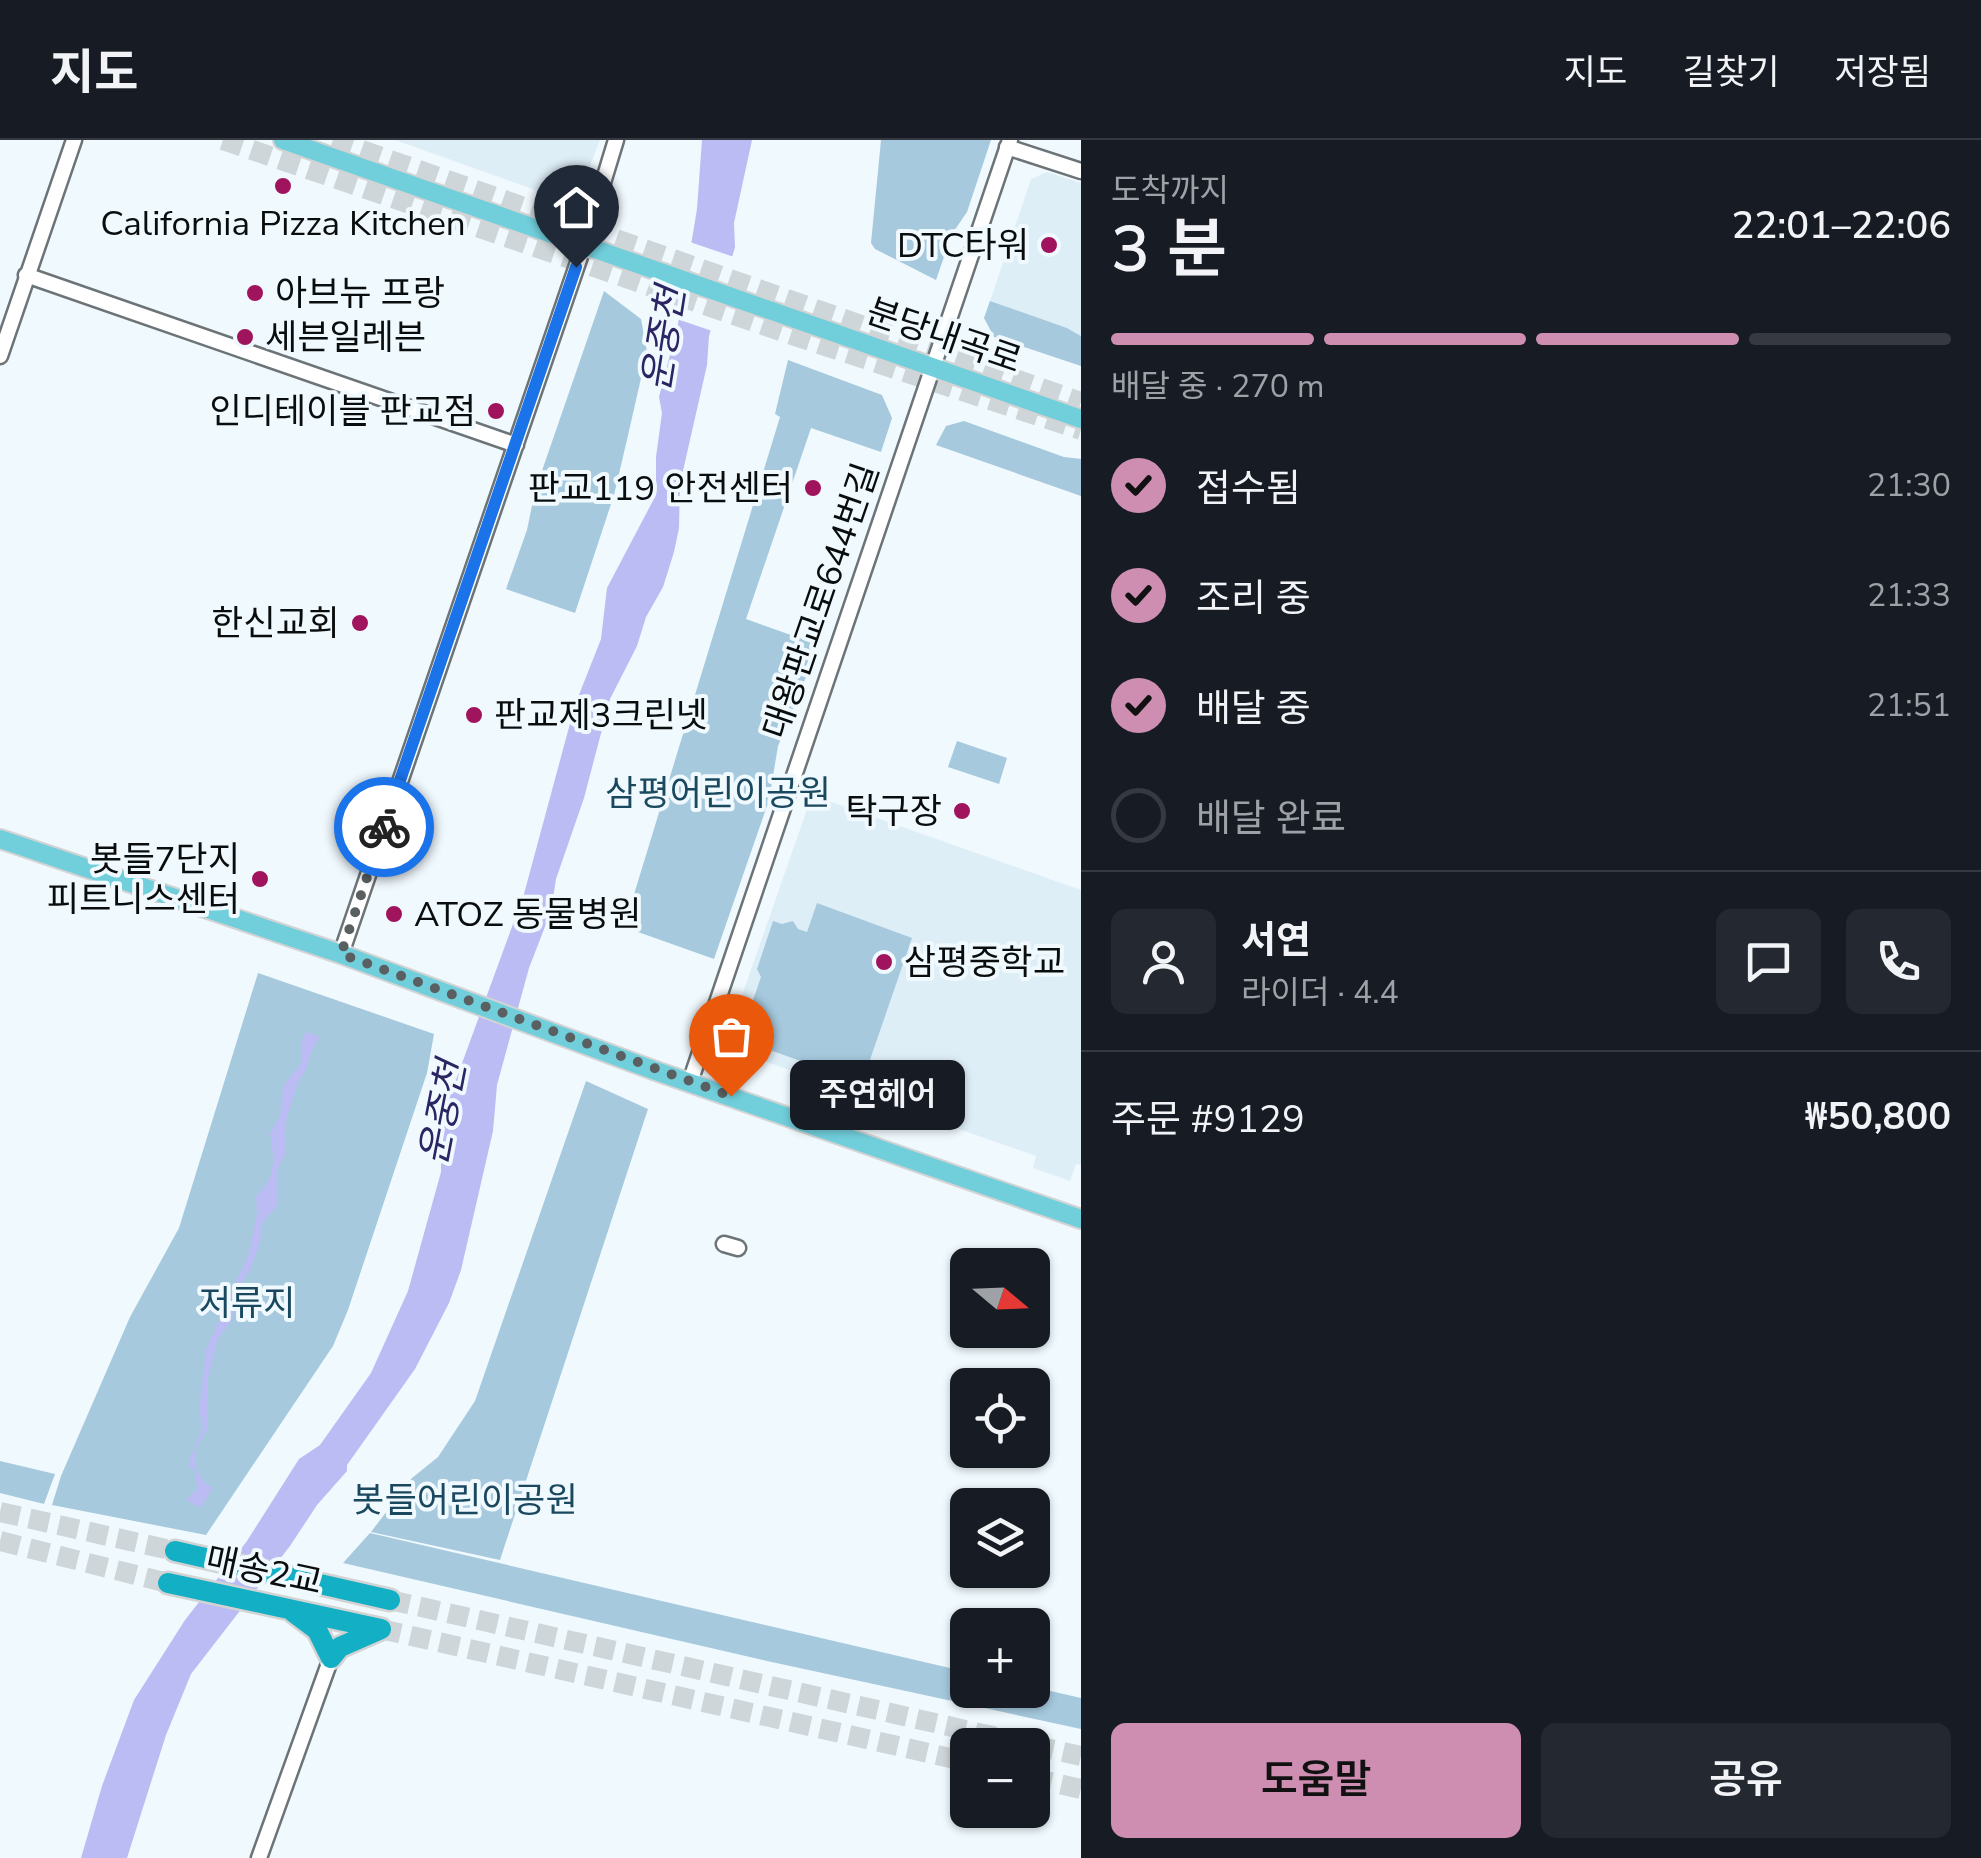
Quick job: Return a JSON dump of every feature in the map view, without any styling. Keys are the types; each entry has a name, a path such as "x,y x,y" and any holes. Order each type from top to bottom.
{"highway":[{"name":"매송2교","path":"175,1552 390,1600"},
{"name":"매송2교","path":"174,1585 288,1608 325,1624"},
{"path":"325,1624 381,1629 350,1642 330,1658 325,1624"}],"main road":[{"path":"284,140 319,146 584,245"},
{"name":"분당내곡로","path":"584,245 1081,419"},
{"path":"0,839 341,954 584,1045 1081,1219"}],"street":[{"path":"0,356 74,140"},
{"path":"341,954 584,245 616,140"},
{"path":"1009,144 1081,171"},
{"name":"대왕판교로644번길","path":"690,1082 1009,144"},
{"path":"26,274 516,445"},
{"path":"259,1858 330,1658"}],"shaded area":[{"path":"395,140 600,140 581,189 555,197"},
{"name":"DTC타워","path":"1047,172 1081,183 1081,336 990,301 1031,179"},
{"name":"삼평중학교","path":"812,795 1081,890 1081,1165 1076,1164 1070,1181 1033,1168 1036,1156 724,1047"}],"green space":[{"path":"881,140 991,140 967,212 952,234 936,280 875,249 871,243"},
{"path":"604,291 641,319 647,352 614,495 575,613 506,589 527,530 535,491"},
{"path":"990,301 1081,336 1081,366 994,337 984,318"},
{"name":"삼평어린이공원","path":"788,360 882,395 892,418 881,452 811,428 746,619 819,645 778,746 769,800 714,959 624,927 780,417 775,414"},
{"path":"964,421 1064,457 1081,459 1081,496 936,445 946,426"},
{"path":"957,741 1007,758 999,784 948,767"},
{"path":"817,903 912,938 862,1083 767,1049 769,1042 742,1032 761,977 757,969 773,921 793,921 798,929 807,932"},
{"name":"저류지","path":"258,973 434,1034 427,1073 348,1310 333,1346 206,1535 52,1505 130,1317 179,1228"},
{"name":"봇들어린이공원","path":"586,1081 648,1109 500,1560 371,1532 412,1478 438,1457 475,1401"},
{"path":"0,1461 55,1474 44,1504 0,1493"},
{"path":"370,1533 950,1668 950,1701 767,1661 343,1563"},
{"path":"1050,1691 1081,1698 1081,1729 984,1708 1050,1708"}],"water":[{"path":"702,140 752,140 734,223 735,247 709,336 707,365 680,484 674,552 663,587 610,699 584,798 556,879 551,911 529,968 497,1085 493,1131 461,1270 449,1303 415,1369 347,1465 347,1471 317,1505 191,1674 166,1735 127,1858 81,1858 134,1700 185,1620 247,1541 299,1459 320,1445 371,1373 408,1291 441,1172 441,1139 450,1096 524,894 575,705 601,639 607,588 656,495 662,413 659,397 678,324 697,209"},
{"path":"306,1032 320,1037 298,1082 286,1121 285,1155 277,1170 278,1204 261,1225 261,1239 251,1268 237,1289 232,1320 218,1339 208,1378 208,1428 196,1448 196,1468 213,1488 200,1508 186,1500 197,1489 196,1471 189,1461 203,1427 199,1410 206,1350 249,1253 256,1197 269,1180 274,1161 270,1134 280,1116 283,1086 302,1062 302,1039"}],"pier":[{"path":"687,241 737,258 715,332 674,318"}],"tunnel":[{"path":"223,140 1081,430"},
{"path":"333,140 1081,402"},
{"path":"0,1512 175,1551"},
{"path":"0,1541 168,1583"},
{"path":"390,1600 1081,1756"},
{"path":"381,1629 950,1758"},
{"path":"1050,1782 1081,1789"}],"way so far":[{"path":"384,827 341,954 731,1096"}],"place":[{"name":"California Pizza Kitchen","path":"283,186"},
{"name":"DTC타워","path":"1049,245"},
{"name":"아브뉴 프랑","path":"255,293"},
{"name":"세븐일레븐","path":"245,337"},
{"name":"인디테이블 판교점","path":"496,411"},
{"name":"판교119 안전센터","path":"813,488"},
{"name":"한신교회","path":"360,623"},
{"name":"판교제3크린넷","path":"474,715"},
{"name":"탁구장","path":"962,811"},
{"name":"봇들7단지 피트니스센터","path":"260,879"},
{"name":"ATOZ 동물병원","path":"394,914"},
{"name":"삼평중학교","path":"884,962"},
{"name":"주연헤어","path":"731,1096"}],"route":[{"path":"384,827 576,267"}],"water label":[{"name":"운중천","path":"664,339"},
{"name":"운중천","path":"443,1113"}]}
